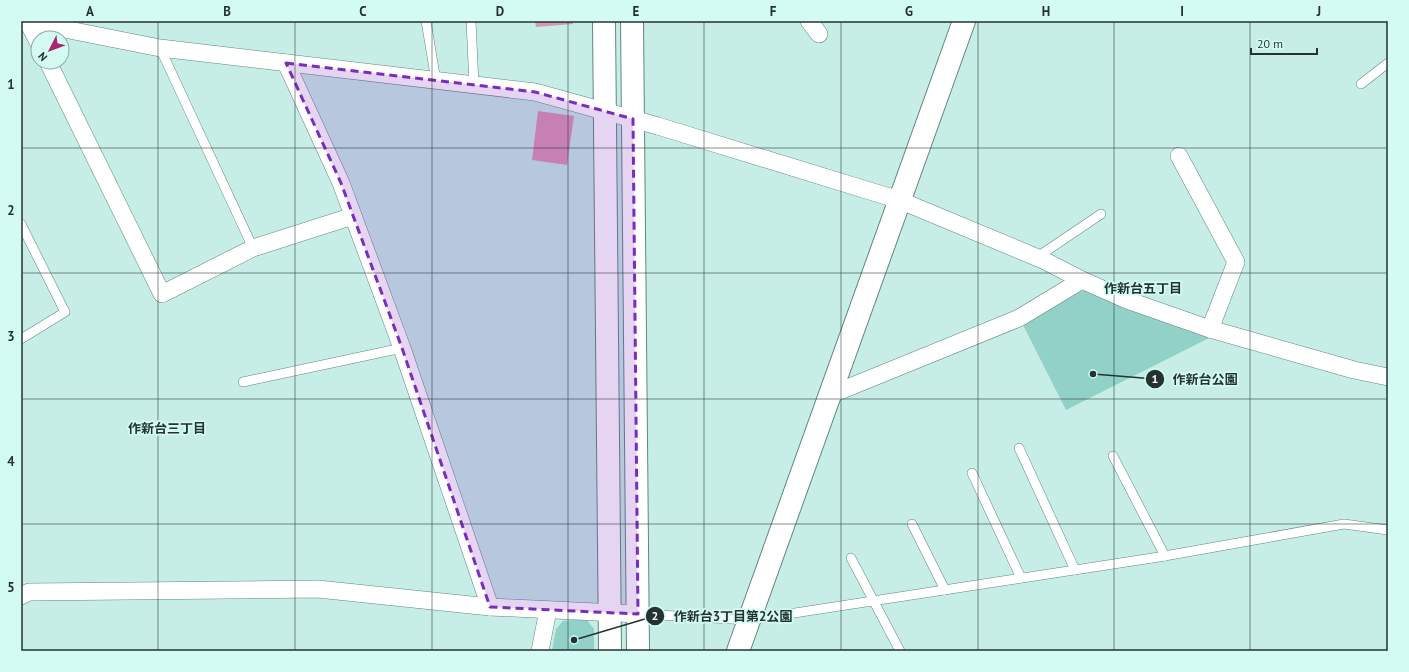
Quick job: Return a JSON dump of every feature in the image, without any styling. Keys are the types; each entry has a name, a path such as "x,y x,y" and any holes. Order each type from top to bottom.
{"street":[{"path":"604,21 610,651"},
{"path":"632,21 638,651"},
{"path":"738,651 964,21"},
{"path":"26,22 160,48 534,92 634,119 899,200 1036,258 1127,300 1210,329 1388,378"},
{"path":"286,63 341,183 402,348 490,607"},
{"path":"52,70 162,294 253,248 353,216"},
{"path":"1179,156 1236,262 1210,329"},
{"path":"830,395 1019,318 1082,280"},
{"path":"21,596 30,592 318,589 490,607 638,614"},
{"path":"540,651 548,610"}],"lane":[{"path":"426,21 436,81"},
{"path":"471,21 474,85"},
{"path":"160,48 253,248"},
{"path":"1361,84 1388,63"},
{"path":"1036,258 1101,214"},
{"path":"21,224 65,312 21,339"},
{"path":"244,382 402,348"},
{"path":"1019,448 1075,570"},
{"path":"1112,456 1165,556"},
{"path":"972,473 1021,578"},
{"path":"912,524 945,590"},
{"path":"638,614 749,620 1165,556 1344,524 1388,530"},
{"path":"851,558 900,651"}],"highlighted area":[{"path":"286,63 535,92 633,119 638,614 490,607 402,348 341,183"}],"green space":[{"path":"1090,290 1209,338 1066,410 1022,323 1081,291"},
{"path":"586,619 594,629 594,651 552,651 556,629 563,621"}],"building":[{"path":"535,21 573,21 573,24 536,27"},
{"path":"538,111 574,116 567,165 532,160"}],"place":[{"name":"作新台公園","path":"1093,374"},
{"name":"作新台3丁目第2公園","path":"574,640"}],"district":[{"name":"作新台五丁目","path":"1143,288"},
{"name":"作新台三丁目","path":"167,428"}]}
